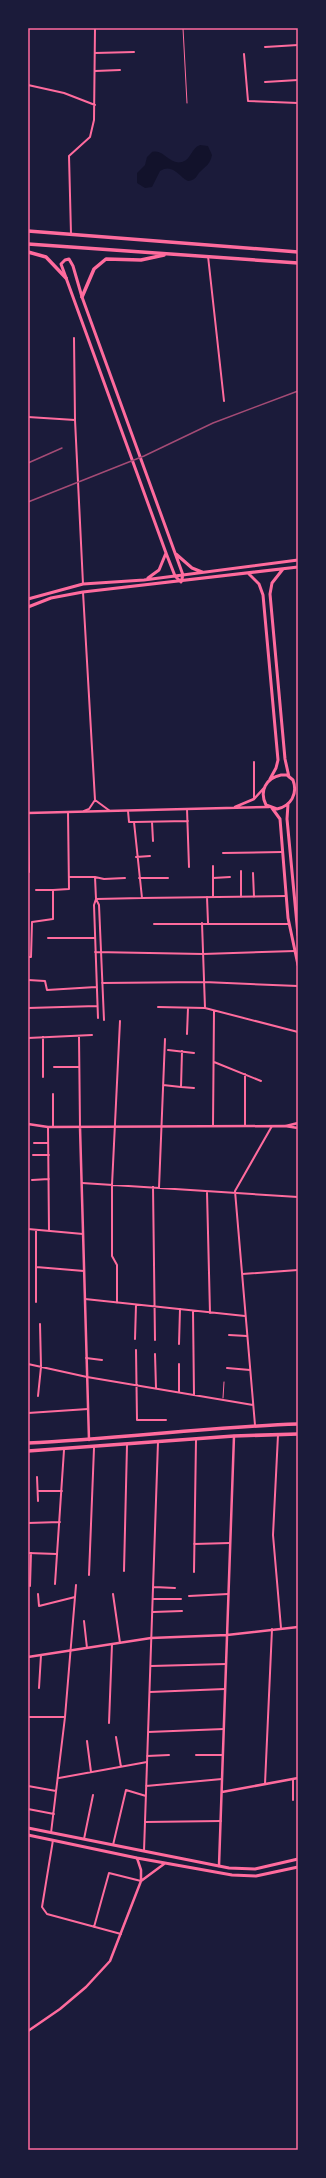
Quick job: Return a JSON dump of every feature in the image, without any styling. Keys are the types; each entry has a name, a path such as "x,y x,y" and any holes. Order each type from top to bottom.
{"main road":[{"path":"28,231 72,236 298,252"},
{"path":"28,244 208,256 298,264"},
{"path":"28,252 46,257 66,278"},
{"path":"82,297 94,269 106,259 141,260 170,254"},
{"path":"69,259 73,266 82,297 183,575 181,582 175,576 166,554 61,264 64,260 69,259"},
{"path":"174,552 192,568 204,572"},
{"path":"144,580 159,570 166,554"},
{"path":"28,598 83,584 144,580 298,560"},
{"path":"28,607 51,598 83,592 181,582 298,567"},
{"path":"271,808 277,809 288,804 296,794 285,759 270,594 272,583 283,569"},
{"path":"248,574 259,584 263,595 278,760 276,768 264,788 264,799 280,819 289,924 298,965"},
{"path":"270,779 281,775 290,777 298,782"},
{"path":"288,804 287,818 298,935"},
{"path":"28,1443 89,1440 254,1425 298,1424"},
{"path":"28,1451 94,1448 278,1433 298,1434"},
{"path":"28,1828 219,1866 255,1869 298,1859"},
{"path":"28,1835 164,1864 232,1875 256,1876 298,1867"}],"street":[{"path":"72,236 69,156 90,136 94,120 95,28"},
{"path":"265,47 298,45"},
{"path":"95,53 134,52"},
{"path":"244,54 248,102 298,103"},
{"path":"95,71 120,70"},
{"path":"264,82 298,80"},
{"path":"28,85 64,93 94,105"},
{"path":"208,256 224,401"},
{"path":"74,338 75,420 83,584"},
{"path":"28,417 75,420"},
{"path":"83,592 95,800 89,810 83,812"},
{"path":"254,762 254,799"},
{"path":"233,808 254,799 264,788"},
{"path":"95,800 110,811"},
{"path":"29,872 28,813 271,808"},
{"path":"187,809 189,867"},
{"path":"128,810 129,822 188,822"},
{"path":"36,890 69,890 68,812"},
{"path":"134,822 138,878 142,898"},
{"path":"152,822 153,841"},
{"path":"223,853 282,852"},
{"path":"136,857 150,856"},
{"path":"212,866 213,896"},
{"path":"241,871 241,897"},
{"path":"253,873 254,897"},
{"path":"70,877 95,877 104,879 125,878"},
{"path":"95,877 96,900 94,905 98,1018"},
{"path":"213,878 230,877"},
{"path":"138,878 168,878"},
{"path":"28,957 31,957 32,922 53,919 53,890"},
{"path":"96,900 213,896 286,896"},
{"path":"207,897 208,923"},
{"path":"96,900 99,905 104,1020"},
{"path":"202,923 205,1008"},
{"path":"154,924 289,924"},
{"path":"48,938 95,938"},
{"path":"95,952 203,954 295,951"},
{"path":"28,980 45,981 47,990 96,987"},
{"path":"102,984 204,982 298,986"},
{"path":"97,996 102,995"},
{"path":"28,1008 97,1006"},
{"path":"158,1007 205,1008 298,1032"},
{"path":"187,1034 188,1008"},
{"path":"213,1126 214,1011"},
{"path":"117,1303 117,1265 112,1256 112,1185 120,1021"},
{"path":"28,1038 92,1035"},
{"path":"79,1036 80,1127 89,1440"},
{"path":"43,1037 43,1077"},
{"path":"159,1188 165,1039"},
{"path":"168,1050 194,1053"},
{"path":"181,1086 182,1051"},
{"path":"214,1062 261,1081"},
{"path":"54,1067 79,1067"},
{"path":"244,1074 245,1126"},
{"path":"164,1085 194,1088"},
{"path":"53,1094 53,1127"},
{"path":"285,1126 298,1123"},
{"path":"28,1124 48,1127 285,1126 298,1128"},
{"path":"254,1425 235,1191 272,1126"},
{"path":"48,1127 50,1231"},
{"path":"34,1143 48,1143"},
{"path":"33,1155 49,1155"},
{"path":"32,1180 49,1179"},
{"path":"82,1183 207,1192 235,1191 298,1197"},
{"path":"153,1187 154,1340"},
{"path":"207,1192 210,1313"},
{"path":"28,1229 83,1234"},
{"path":"36,1230 36,1302"},
{"path":"36,1267 84,1271"},
{"path":"242,1274 298,1270"},
{"path":"85,1299 245,1316"},
{"path":"135,1339 136,1305"},
{"path":"179,1344 180,1310"},
{"path":"193,1311 194,1395"},
{"path":"38,1396 41,1367 40,1324"},
{"path":"229,1335 247,1336"},
{"path":"136,1350 137,1420 166,1420"},
{"path":"155,1354 156,1388"},
{"path":"86,1358 102,1360"},
{"path":"28,1364 87,1377 253,1405"},
{"path":"179,1364 179,1392"},
{"path":"227,1368 250,1370"},
{"path":"28,1413 88,1409"},
{"path":"278,1433 273,1536 280,1628"},
{"path":"219,1866 234,1436"},
{"path":"194,1572 196,1439"},
{"path":"144,1852 158,1442"},
{"path":"124,1571 127,1445"},
{"path":"89,1575 94,1448"},
{"path":"55,1584 64,1450"},
{"path":"37,1477 38,1501"},
{"path":"38,1491 62,1491"},
{"path":"28,1523 60,1522"},
{"path":"194,1544 230,1543"},
{"path":"30,1586 30,1553 57,1554"},
{"path":"51,1833 59,1778 65,1717 69,1650 76,1585"},
{"path":"154,1587 175,1588"},
{"path":"38,1594 39,1606 75,1597"},
{"path":"113,1594 120,1643"},
{"path":"189,1596 228,1594"},
{"path":"153,1599 181,1599"},
{"path":"153,1612 182,1611"},
{"path":"84,1621 87,1648"},
{"path":"28,1657 151,1638 227,1635 298,1627"},
{"path":"265,1784 272,1629"},
{"path":"109,1723 112,1644"},
{"path":"40,1688 41,1655"},
{"path":"151,1666 226,1664"},
{"path":"150,1692 225,1689"},
{"path":"28,1717 65,1717"},
{"path":"148,1732 224,1729"},
{"path":"116,1737 121,1767"},
{"path":"86,1741 91,1772"},
{"path":"147,1756 169,1755"},
{"path":"196,1755 223,1755"},
{"path":"59,1778 147,1762"},
{"path":"222,1792 298,1778"},
{"path":"146,1786 222,1779"},
{"path":"293,1779 293,1800"},
{"path":"28,1786 57,1791"},
{"path":"113,1846 126,1790 146,1796"},
{"path":"84,1839 93,1794"},
{"path":"28,1809 54,1814"},
{"path":"145,1822 221,1821"},
{"path":"53,1840 42,1908 47,1914 121,1934"},
{"path":"28,2031 60,2009 86,1987 110,1961 141,1881 141,1870 137,1858"},
{"path":"141,1881 164,1864"},
{"path":"94,1927 109,1873 141,1881"}],"lane":[{"path":"183,28 186,103"},
{"path":"223,1399 224,1382"}],"shaded area":[{"path":"200,145 208,146 212,155 208,164 193,180 188,181 172,169 168,168 160,171 152,187 145,188 137,183 137,173 145,165 147,157 152,152 160,153 173,161 182,162 185,161"}],"railway":[{"path":"28,502 144,456 213,423 298,391"},
{"path":"28,463 62,448"}]}
